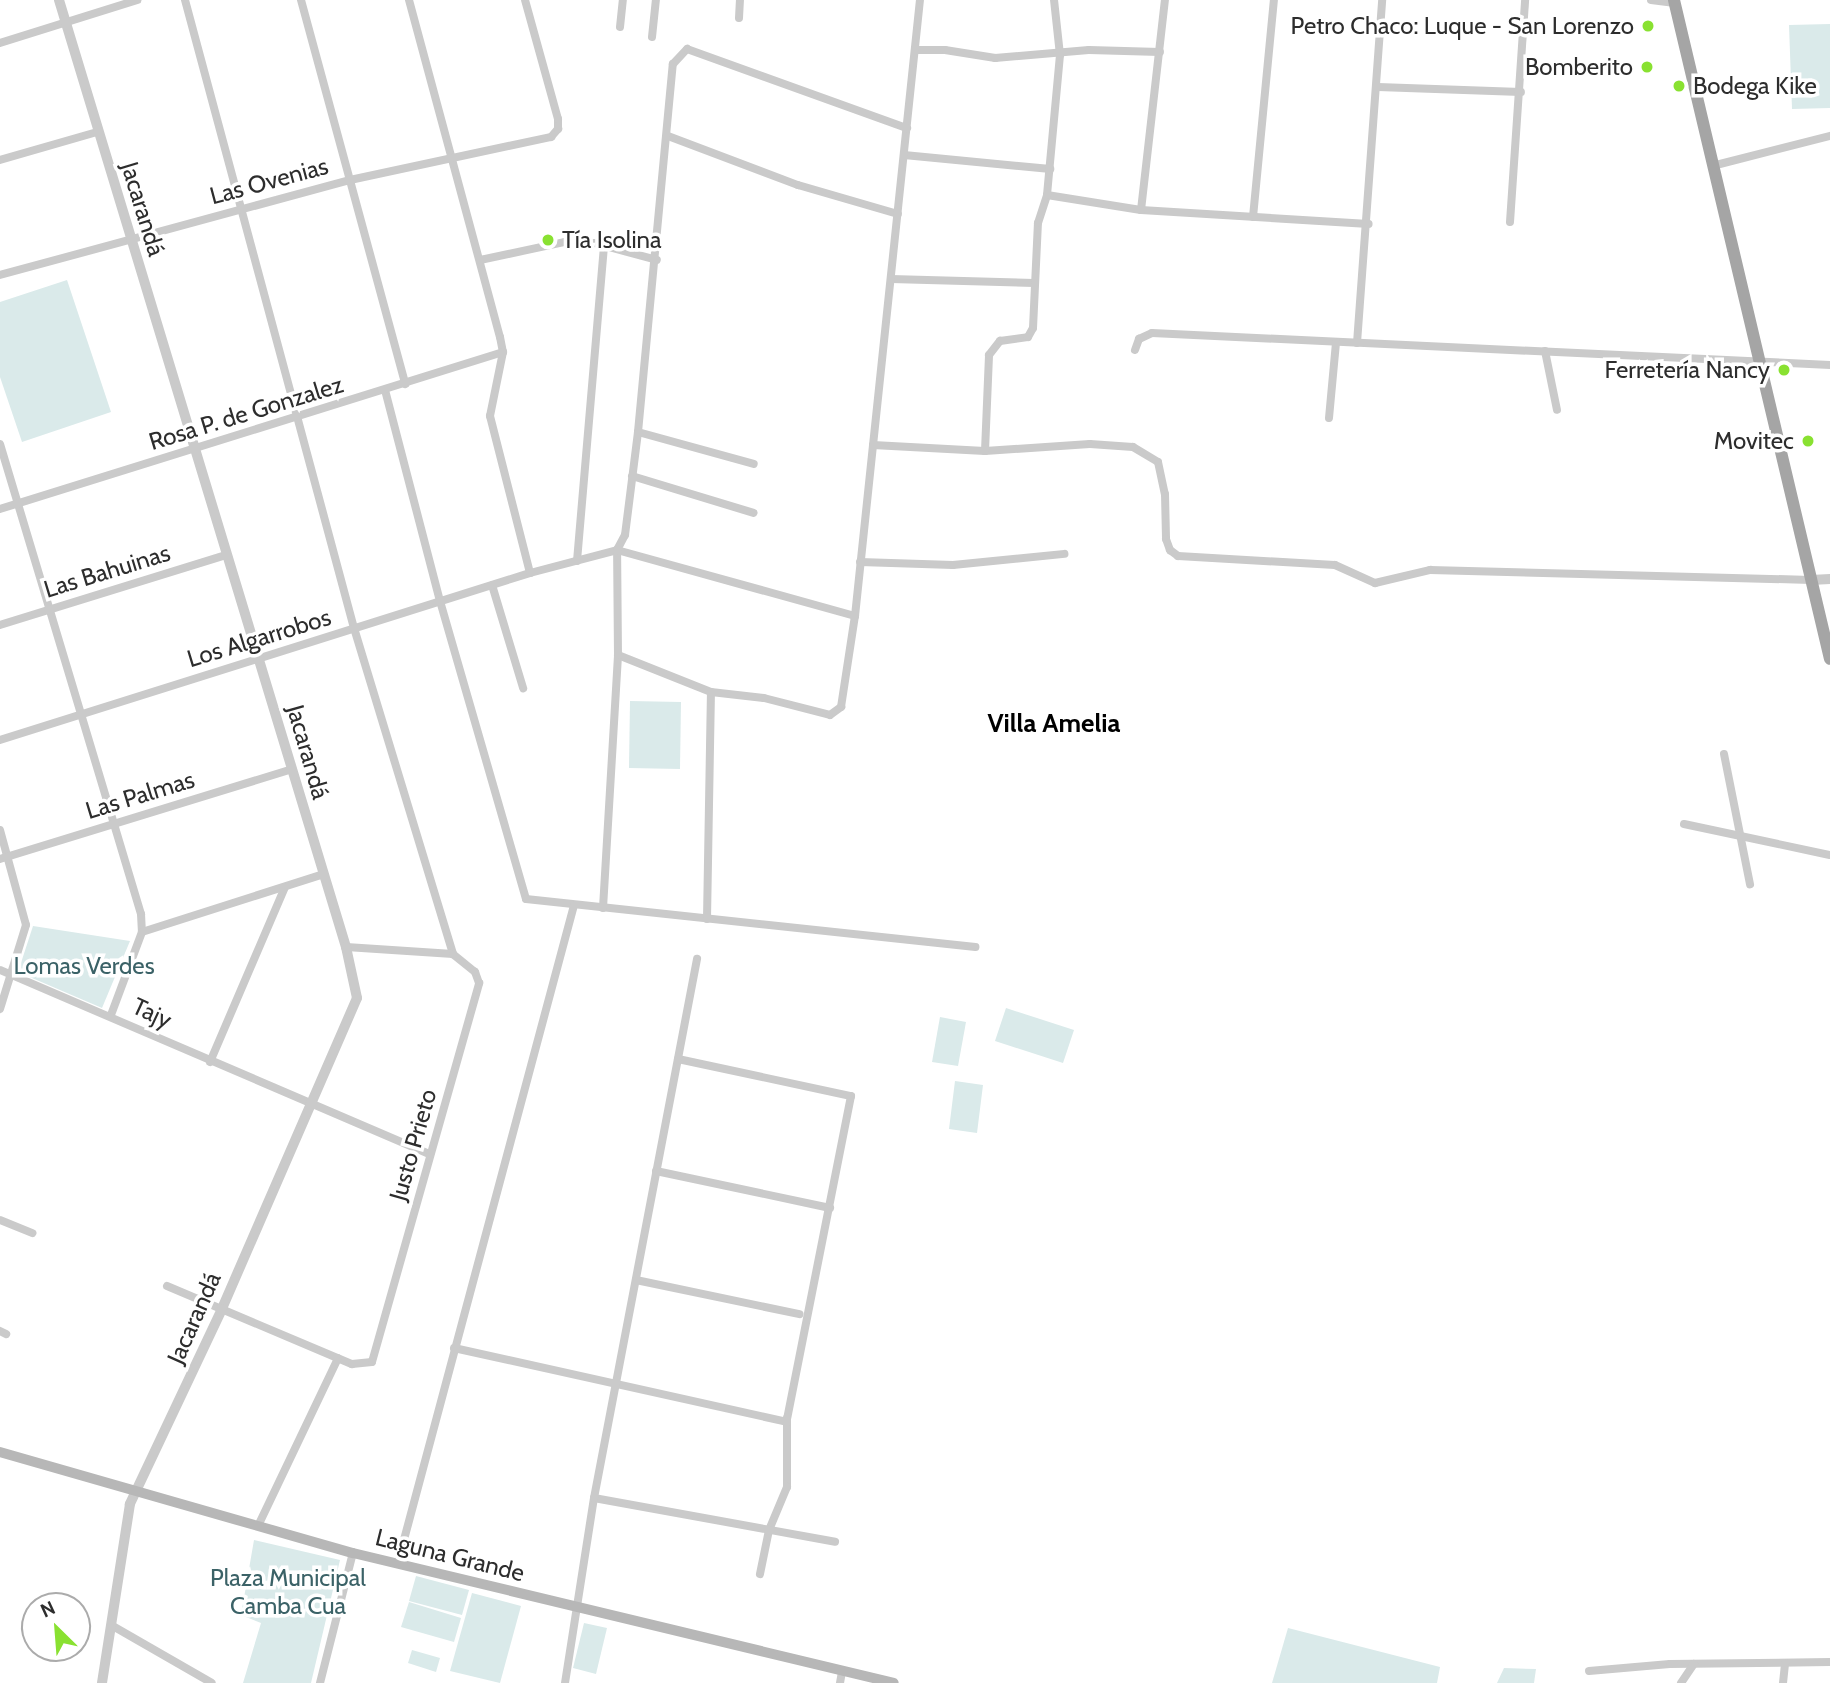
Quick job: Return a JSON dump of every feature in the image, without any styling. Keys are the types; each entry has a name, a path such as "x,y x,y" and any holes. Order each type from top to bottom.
{"main road":[{"path":"1674,1 1716,165 1830,659"},
{"name":"Laguna Grande","path":"0,1452 353,1553 398,1562 841,1677 894,1683"}],"street":[{"name":"Jacarandá","path":"59,0 292,769 321,875 346,947 357,998 313,1104 138,1493 124,1532 102,1683"},
{"path":"0,43 137,0"},
{"path":"185,0 354,628 453,954 346,947"},
{"path":"301,0 405,384"},
{"path":"409,0 503,352 490,416 530,573"},
{"name":"Las Ovenias","path":"0,275 350,180 551,137 558,129 558,118 525,0"},
{"path":"620,27 623,0"},
{"path":"652,37 656,0"},
{"path":"739,18 740,0"},
{"path":"618,655 711,692 836,713 841,707 855,616 920,0"},
{"path":"985,451 989,355 1000,341 1032,333 1038,223 1047,195 1060,55 1054,0"},
{"path":"1141,210 1165,0"},
{"path":"1254,217 1274,0"},
{"path":"1357,343 1378,88 1382,0"},
{"path":"1510,222 1521,92 1525,0"},
{"path":"1651,0 1674,1"},
{"path":"603,908 618,655 617,550 625,535 638,432 657,261 673,64 687,49 906,128"},
{"path":"915,50 945,50 995,58 1060,55 1088,50 1160,52"},
{"path":"1378,88 1521,92"},
{"path":"0,160 97,132"},
{"path":"668,136 799,185 898,214"},
{"path":"1716,165 1830,136"},
{"path":"904,155 1050,169"},
{"path":"1047,195 1141,210 1368,224"},
{"path":"480,260 565,242 657,261"},
{"path":"577,561 604,248"},
{"path":"891,279 1034,283"},
{"path":"1135,350 1139,339 1152,333 1761,359 1830,365"},
{"path":"1329,418 1336,342"},
{"path":"1545,351 1557,410"},
{"name":"Rosa P. de Gonzalez","path":"0,509 503,352"},
{"path":"385,390 440,601 522,890 533,903 975,947"},
{"path":"638,432 754,464"},
{"path":"873,445 985,451 1098,443 1133,447 1150,454 1161,473 1166,539 1170,551 1178,556 1335,565 1375,583 1430,570 1830,579"},
{"path":"0,444 114,822 142,932 111,1015"},
{"path":"632,476 754,513"},
{"path":"617,550 855,616"},
{"name":"Los Algarrobos","path":"0,740 530,573 617,550"},
{"path":"860,562 953,565 1064,554"},
{"name":"Las Bahuinas","path":"0,625 226,555"},
{"path":"492,585 523,688"},
{"path":"707,919 711,692"},
{"path":"1724,754 1750,884"},
{"name":"Las Palmas","path":"4,858 292,769"},
{"path":"1684,824 1830,855"},
{"path":"0,830 4,858 26,925 0,1009"},
{"path":"142,932 321,875"},
{"path":"210,1062 285,887"},
{"path":"398,1562 573,905"},
{"name":"Justo Prieto","path":"338,1358 366,1364 375,1358 429,1154 479,983 475,972 453,954"},
{"path":"565,1683 594,1498 697,959"},
{"name":"Tajy","path":"0,970 111,1015 210,1062 429,1154"},
{"path":"678,1059 851,1096 787,1422 787,1487 769,1530 760,1574"},
{"path":"656,1171 830,1208"},
{"path":"0,1220 32,1233"},
{"path":"636,1280 799,1314"},
{"path":"167,1286 338,1358 258,1526"},
{"path":"454,1348 617,1387 787,1422"},
{"path":"594,1498 835,1542"},
{"path":"320,1683 353,1553"},
{"path":"111,1625 212,1683"},
{"path":"1589,1671 1694,1664 1830,1662"},
{"path":"1783,1683 1785,1663"},
{"path":"1681,1683 1694,1664"}],"green space":[{"path":"1830,24 1830,108 1792,109 1789,25"},
{"path":"67,280 111,412 22,442 0,377 0,302"},
{"path":"630,701 681,702 680,769 629,768"},
{"name":"Lomas Verdes","path":"33,926 130,941 102,1008 18,972"},
{"path":"1006,1008 1074,1030 1063,1063 995,1041"},
{"path":"940,1017 966,1022 958,1066 932,1062"},
{"path":"955,1081 983,1085 977,1133 949,1129"},
{"name":"Plaza Municipal Camba Cua","path":"254,1540 340,1560 311,1683 243,1683 261,1623 241,1615"},
{"path":"416,1576 469,1590 462,1615 409,1601"},
{"path":"472,1593 521,1606 500,1683 450,1671"},
{"path":"409,1602 461,1618 454,1642 401,1627"},
{"path":"584,1623 607,1628 596,1674 573,1668"},
{"path":"1288,1628 1440,1667 1437,1683 1272,1683"},
{"path":"412,1650 440,1658 436,1672 408,1663"},
{"path":"1504,1668 1536,1669 1534,1683 1497,1683"}],"place":[{"name":"Petro Chaco: Luque - San Lorenzo","path":"1648,26"},
{"name":"Bomberito","path":"1647,67"},
{"name":"Bodega Kike","path":"1679,86"},
{"name":"Tía Isolina","path":"548,240"},
{"name":"Ferretería Nancy","path":"1784,370"},
{"name":"Movitec","path":"1808,441"}],"district":[{"name":"Villa Amelia","path":"1054,724"}]}
